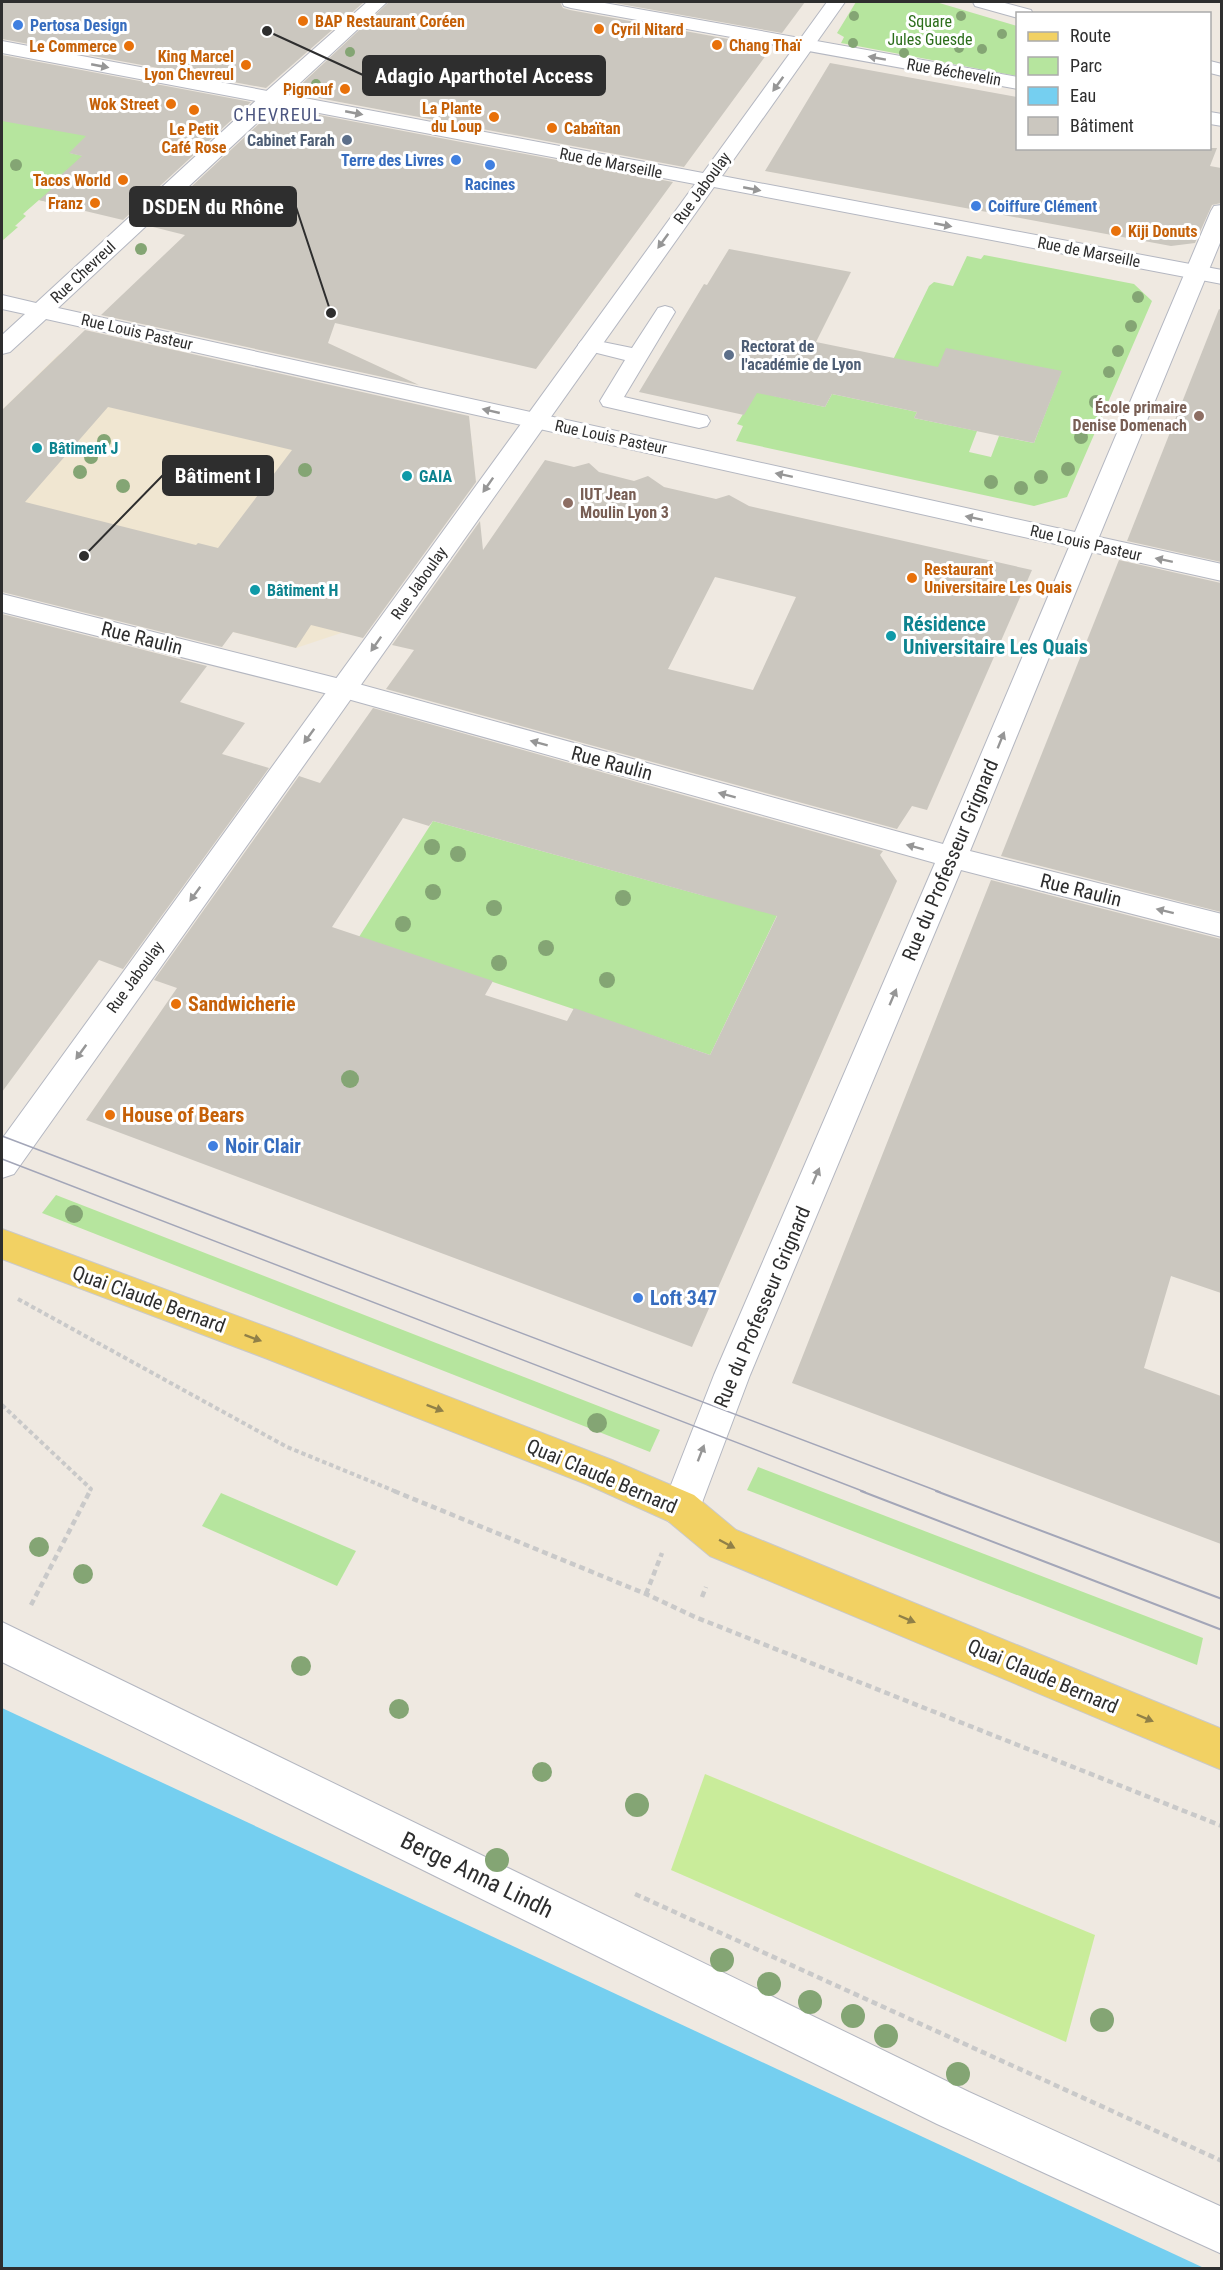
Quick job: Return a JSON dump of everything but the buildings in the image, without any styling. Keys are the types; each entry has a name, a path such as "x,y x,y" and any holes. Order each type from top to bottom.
{"main road":[{"name":"Quai Claude Bernard","path":"2,1244 333,1368 599,1472 681,1508 723,1543 1221,1750"}],"street":[{"name":"Rue Chevreul","path":"2,347 270,98 378,2"},
{"name":"Rue Béchevelin","path":"572,2 1016,83"},
{"name":"Rue Jaboulay","path":"2,1164 836,2"},
{"path":"982,2 1017,12"},
{"name":"Rue de Marseille","path":"2,47 1209,275"},
{"name":"Rue du Professeur Grignard","path":"681,1508 732,1375 952,857 1082,542 1209,275 1221,211"},
{"name":"Rue Louis Pasteur","path":"2,302 1221,573"},
{"name":"Rue Raulin","path":"2,603 344,689 952,857 1221,926"},
{"name":"Berge Anna Lindh","path":"5,1644 953,2108 1221,2231"}],"lane":[{"path":"665,312 611,401 699,422"},
{"path":"588,345 638,356"}],"path":[{"path":"12,1296 287,1447 646,1594 696,1617 1221,1826"},
{"path":"2,1405 91,1489 5,1644"}],"shaded area":[{"path":"94,346 470,439 473,447 469,459 341,633 296,648 2,572 2,410 59,354"}],"green space":[{"name":"Square Jules Guesde","path":"856,2 936,2 1016,26 1016,76 841,43 844,37 837,33"},
{"path":"2,108 97,126 70,153 88,157 67,170 51,184 65,187 48,202 39,200 23,214 26,216 15,226 18,227 2,241"},
{"path":"984,255 1134,284 1152,301 1067,497 1034,506 736,441 743,426 737,424 763,381 774,396 825,407 832,394 917,412 914,418 977,431 969,452 991,457 999,436 1034,443 1061,372 934,375 890,366 929,286 934,282 953,286 967,256 981,259"},
{"path":"433,821 705,896 780,909 710,1055 359,937"},
{"path":"56,1195 660,1430 650,1452 42,1213"},
{"path":"758,1467 1203,1638 1197,1665 747,1490"},
{"path":"221,1493 356,1551 337,1586 202,1526"},
{"path":"705,1774 1095,1935 1066,2042 671,1870"}],"water":[{"path":"2,1708 1204,2268 2,2268"}],"tram line":[{"path":"2,1136 940,1492"},
{"path":"2,1159 865,1492"},
{"path":"861,1491 1222,1630"},
{"path":"936,1491 1222,1599"}],"place":[{"name":"BAP Restaurant Coréen","path":"303,21"},
{"name":"Pertosa Design","path":"18,25"},
{"name":"Cyril Nitard","path":"599,29"},
{"name":"Adagio Aparthotel Access","path":"267,31"},
{"name":"Chang Thaï","path":"717,45"},
{"name":"Le Commerce","path":"129,46"},
{"name":"King Marcel Lyon Chevreul","path":"246,65"},
{"name":"Pignouf","path":"345,89"},
{"name":"Wok Street","path":"171,104"},
{"name":"Le Petit Café Rose","path":"194,110"},
{"name":"La Plante du Loup","path":"494,117"},
{"name":"Cabaïtan","path":"552,128"},
{"name":"Cabinet Farah","path":"347,140"},
{"name":"Terre des Livres","path":"456,160"},
{"name":"Racines","path":"490,165"},
{"name":"Tacos World","path":"123,180"},
{"name":"Franz","path":"95,203"},
{"name":"Coiffure Clément","path":"976,206"},
{"name":"Kiji Donuts","path":"1116,231"},
{"name":"DSDEN du Rhône","path":"331,313"},
{"name":"Rectorat de l'académie de Lyon","path":"729,355"},
{"name":"École primaire Denise Domenach","path":"1199,416"},
{"name":"Bâtiment J","path":"37,448"},
{"name":"GAIA","path":"407,476"},
{"name":"IUT Jean Moulin Lyon 3","path":"568,503"},
{"name":"Bâtiment I","path":"84,556"},
{"name":"Restaurant Universitaire Les Quais","path":"912,578"},
{"name":"Bâtiment H","path":"255,590"},
{"name":"Résidence Universitaire Les Quais","path":"891,636"},
{"name":"Sandwicherie","path":"176,1004"},
{"name":"House of Bears","path":"110,1115"},
{"name":"Noir Clair","path":"213,1146"},
{"name":"Loft 347","path":"638,1298"}],"district":[{"name":"CHEVREUL","path":"278,114"}]}
